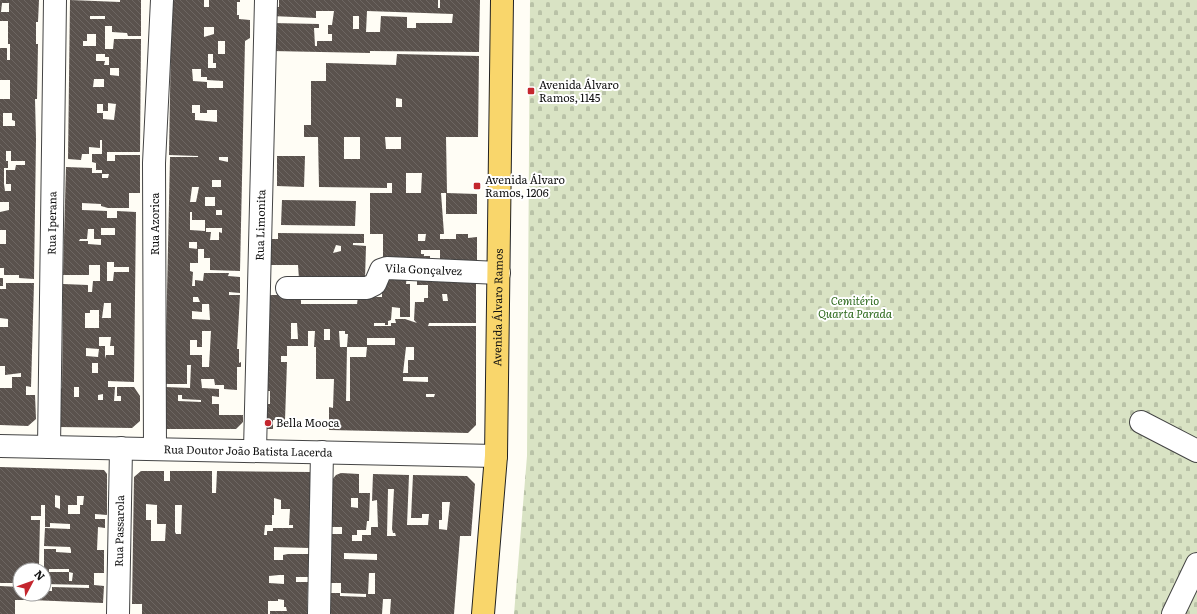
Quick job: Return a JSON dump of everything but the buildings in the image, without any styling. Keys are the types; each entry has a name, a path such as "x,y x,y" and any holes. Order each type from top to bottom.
{"main road":[{"name":"Avenida Álvaro Ramos","path":"483,614 496,456 502,0"}],"street":[{"name":"Rua Iperana","path":"49,446 55,0"},
{"name":"Rua Azorica","path":"155,448 154,163 162,0"},
{"name":"Rua Limonita","path":"255,450 266,0"},
{"name":"Vila Gonçalvez","path":"287,288 367,288 375,284 381,270 387,268 499,273"},
{"path":"1141,422 1197,451"},
{"name":"Rua Doutor João Batista Lacerda","path":"0,446 496,456"},
{"name":"Rua Passarola","path":"118,614 121,448"},
{"path":"319,614 322,452"},
{"path":"1173,614 1197,564"}],"green space":[{"name":"Cemitério Quarta Parada","path":"530,0 1197,0 1197,614 514,614 527,456"}],"place":[{"name":"Avenida Álvaro Ramos, 1145","path":"531,91"},
{"name":"Avenida Álvaro Ramos, 1206","path":"477,186"},
{"name":"Bella Mooca","path":"268,423"}]}
